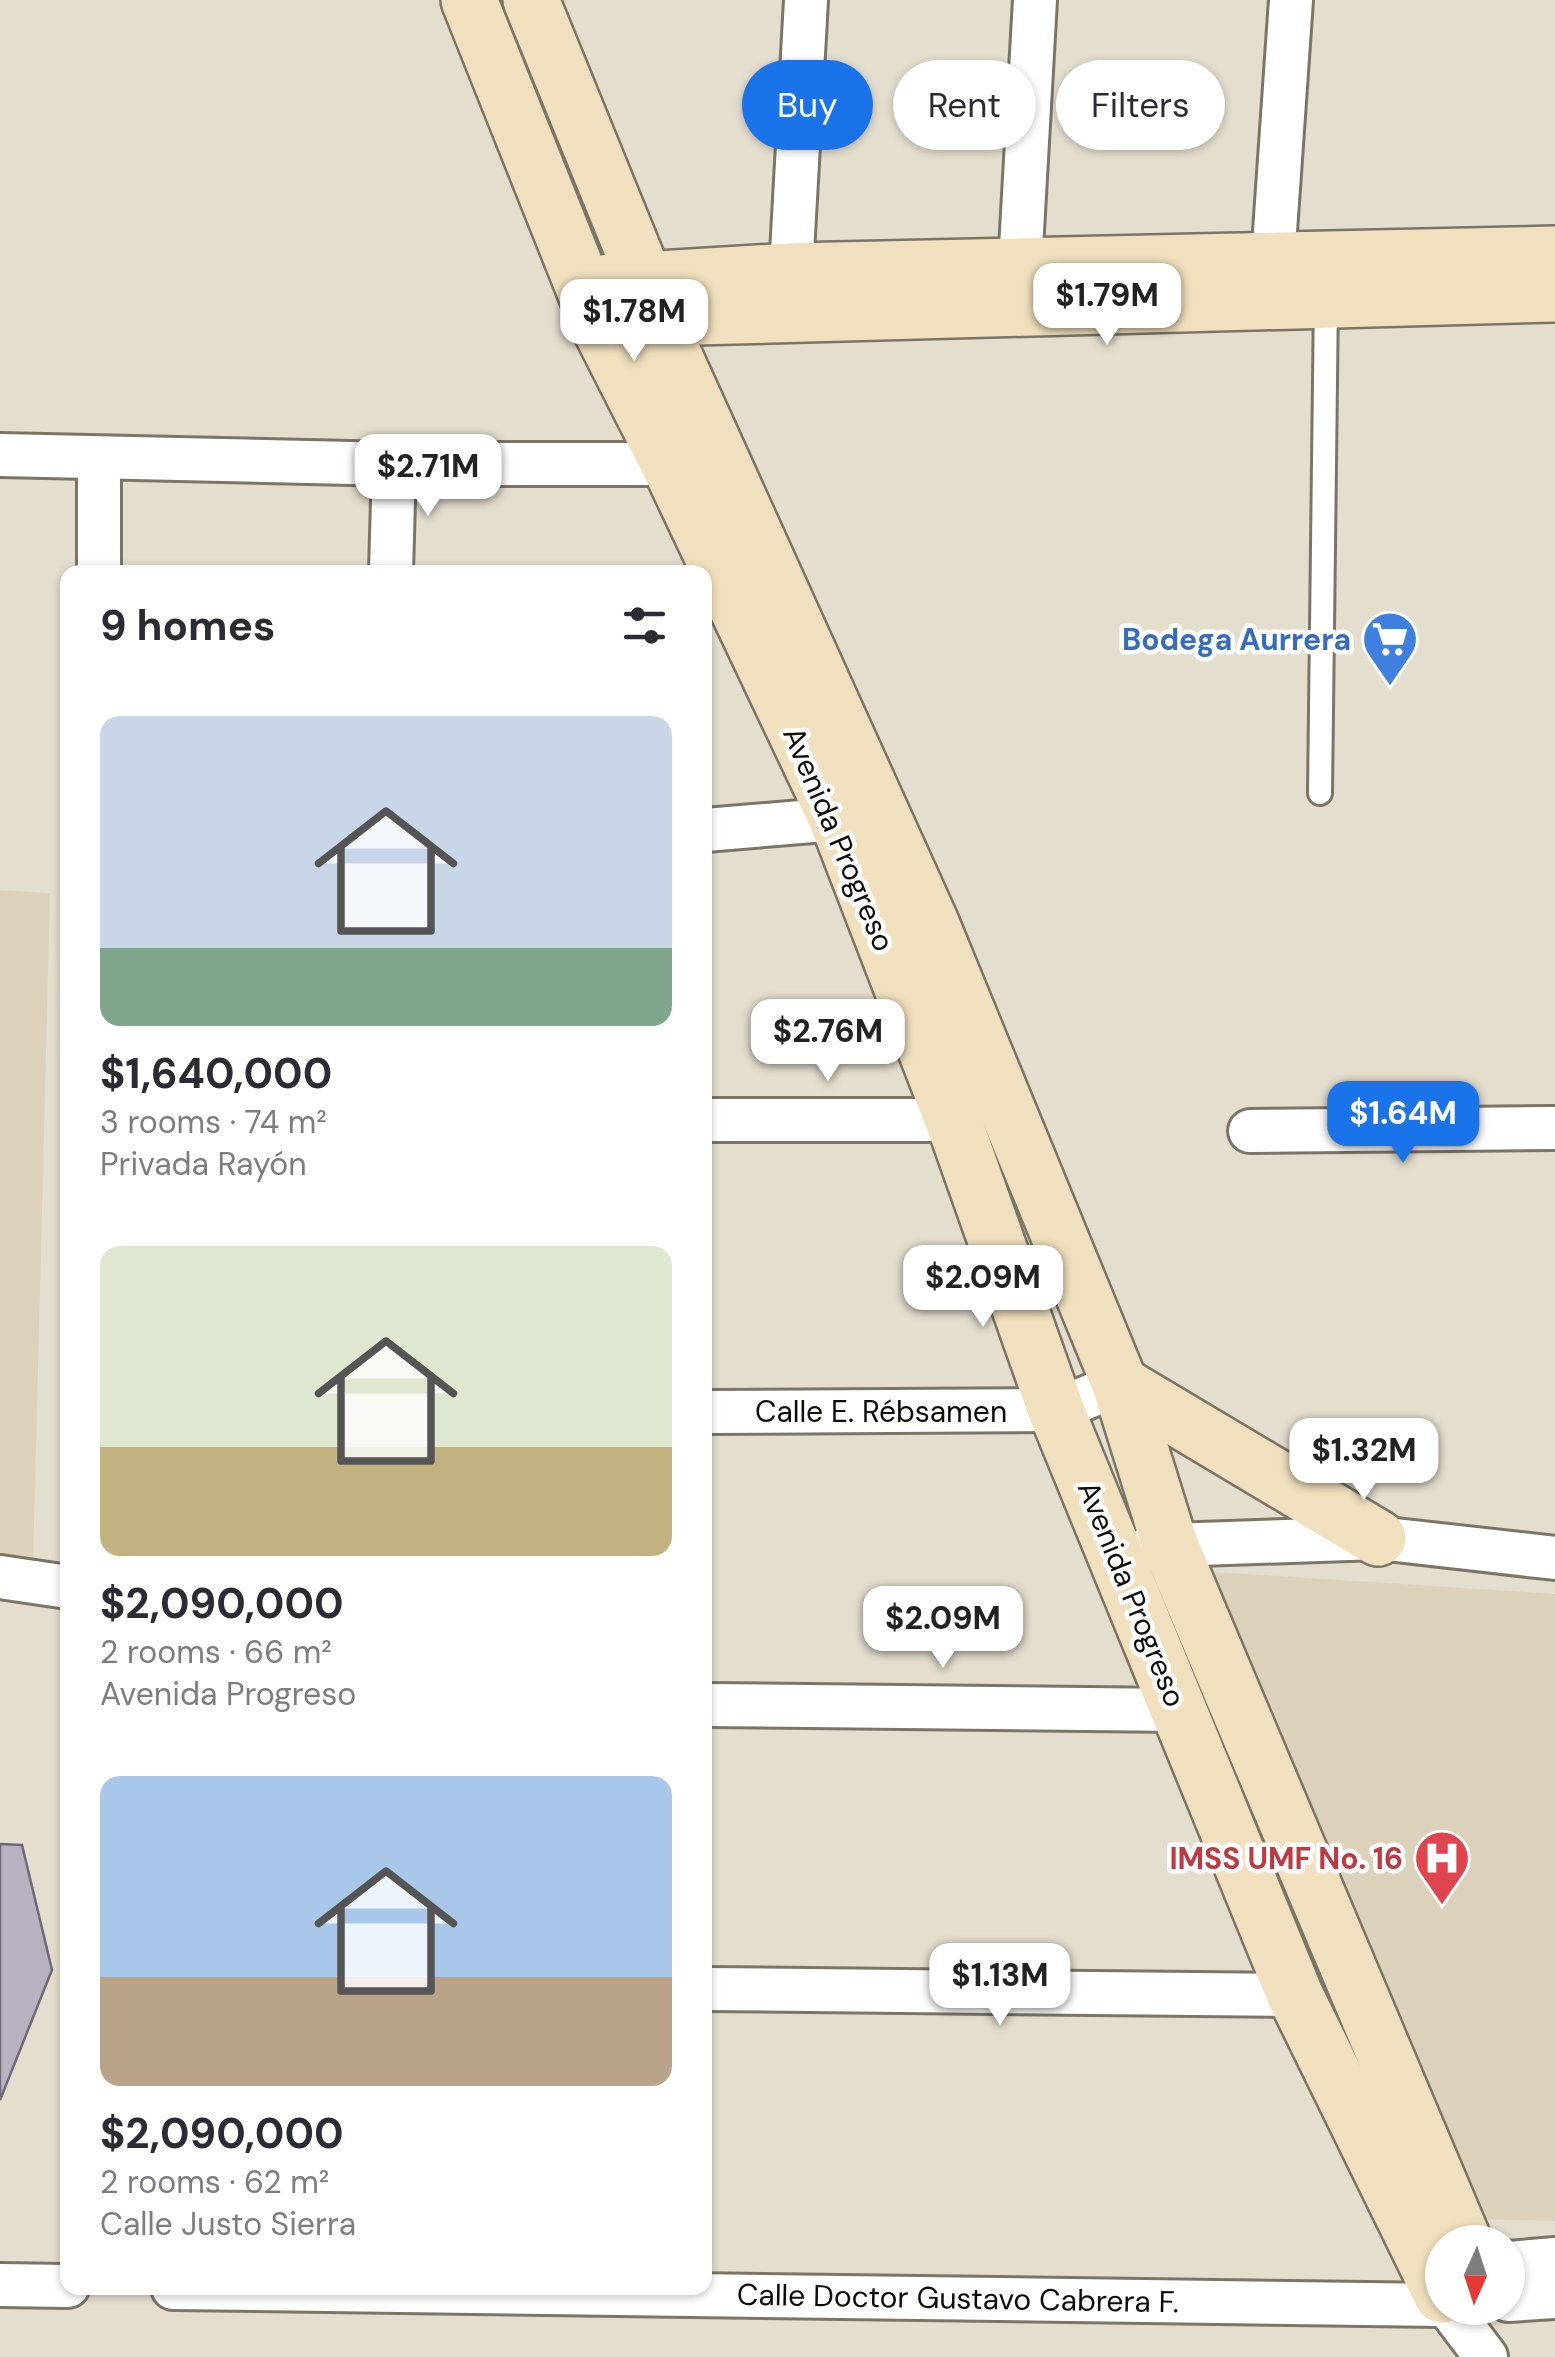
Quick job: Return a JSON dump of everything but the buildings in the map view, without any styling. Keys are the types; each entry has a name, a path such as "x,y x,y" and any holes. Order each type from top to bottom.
{"street":[{"name":"Avenida Progreso","path":"470,0 590,304 836,819 952,1120 1056,1410 1295,1995 1425,2244"},
{"name":"Avenida Progreso","path":"530,0 651,299 930,921 1120,1384 1170,1545 1425,2228"},
{"path":"791,271 806,0"},
{"path":"1020,266 1035,0"},
{"path":"1272,281 1290,0"},
{"path":"1326,280 1555,254"},
{"path":"651,299 791,271 1020,266 1272,281"},
{"path":"590,304 651,299 1326,280 1555,294"},
{"path":"0,455 394,464 669,464"},
{"path":"99,565 100,459"},
{"path":"390,565 394,464"},
{"path":"712,829 836,819"},
{"path":"712,1120 952,1120"},
{"path":"1250,1131 1555,1128"},
{"path":"1056,1410 1120,1384 1378,1538"},
{"name":"Calle E. Rébsamen","path":"712,1412 1056,1410"},
{"path":"1117,1556 1170,1545 1378,1538 1555,1558"},
{"path":"0,1577 60,1587"},
{"path":"712,1705 1180,1710"},
{"path":"712,1988 1295,1995"},
{"path":"1525,2262 1555,2259"},
{"name":"Calle Doctor Gustavo Cabrera F.","path":"712,2285 1425,2282"},
{"path":"0,2285 60,2286"},
{"path":"1525,2299 1555,2298"}],"lane":[{"path":"1320,793 1326,280"}],"shaded area":[{"path":"0,890 50,893 33,1566 0,1562"},
{"name":"IMSS UMF No. 16","path":"1185,1570 1555,1594 1555,2221 1464,2219"}],"place":[{"name":"Bodega Aurrera","path":"1390,688"},
{"name":"IMSS UMF No. 16","path":"1442,1907"}]}
